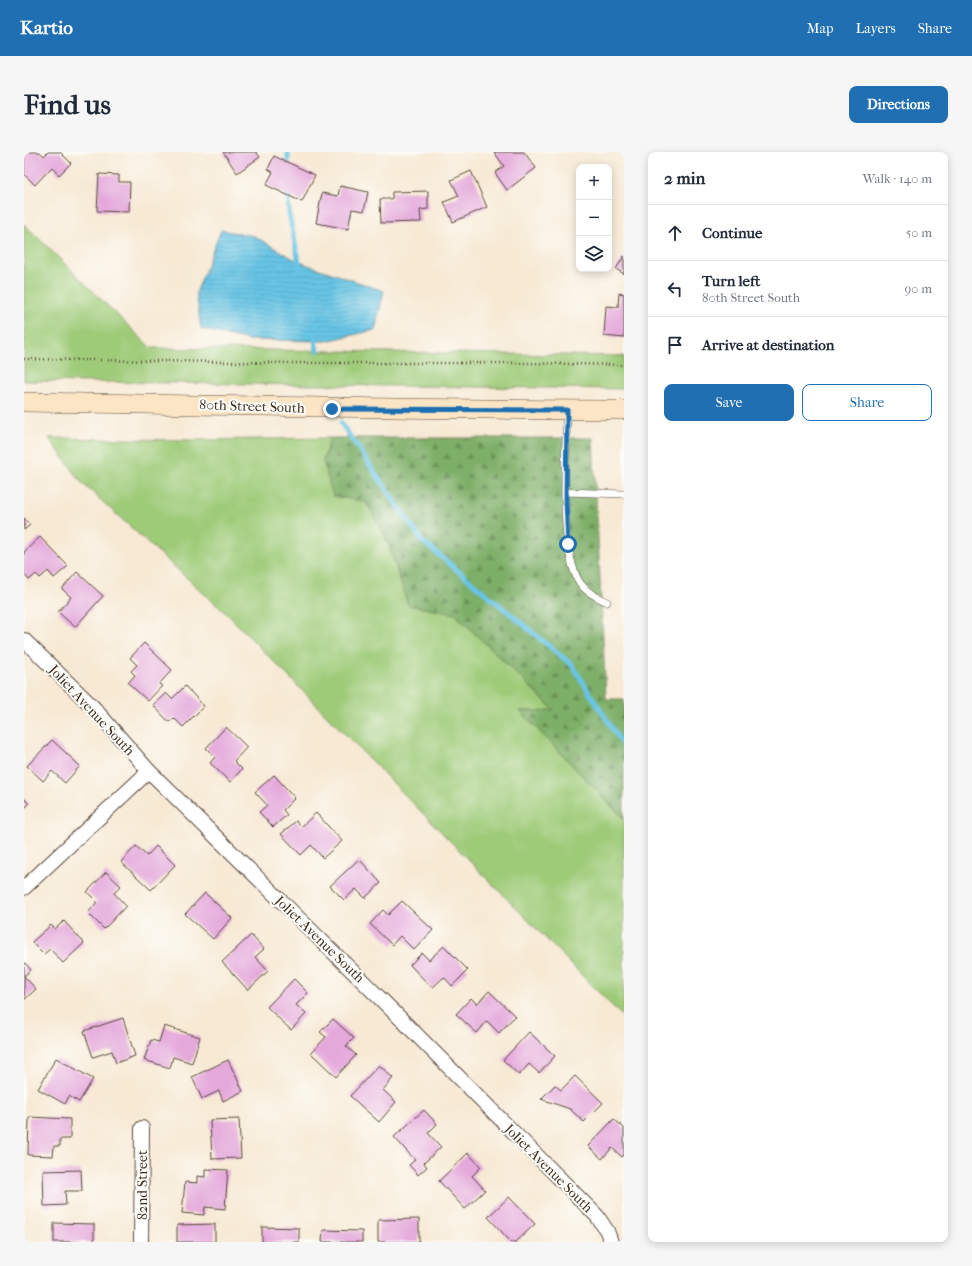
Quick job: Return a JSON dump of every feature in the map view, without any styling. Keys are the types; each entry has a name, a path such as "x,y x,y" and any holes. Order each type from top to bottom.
{"main road":[{"name":"80th Street South","path":"24,402 227,405 332,409 624,410"}],"street":[{"name":"Joliet Avenue South","path":"24,640 93,707 149,771 403,1021 597,1216 607,1231 611,1242"},
{"path":"24,888 149,771"},
{"name":"82nd Street","path":"141,1242 142,1128"}],"lane":[{"path":"567,410 566,492 568,544 572,569 580,584 589,592 607,602"},
{"path":"566,492 624,494"}],"path":[{"path":"24,359 297,363 524,363 624,365"}],"green space":[{"path":"24,224 151,348 624,356 624,389 24,381"},
{"path":"49,438 191,440 330,438 323,461 366,502 388,542 408,605 455,614 555,711 520,711 624,819 624,1018 231,618 82,483"},
{"path":"330,438 593,438 606,699 624,699 624,819 520,711 554,710 455,614 408,605 388,542 366,502 333,496 323,461"}],"water":[{"path":"221,230 254,236 299,262 384,291 375,330 326,341 249,340 201,329 196,293"}],"building":[{"path":"24,152 40,152 44,156 48,152 60,152 71,163 59,175 52,167 35,185 24,174"},
{"path":"223,152 256,152 260,157 237,173"},
{"path":"494,152 524,152 536,168 507,190 495,173 504,166"},
{"path":"274,156 315,175 302,202 266,185 273,172 268,169"},
{"path":"471,171 487,207 453,222 444,202 459,196 451,180"},
{"path":"99,174 119,175 119,182 130,182 129,212 97,211"},
{"path":"340,186 368,192 364,211 352,209 348,229 316,223 322,193 338,196"},
{"path":"428,191 428,209 420,210 421,222 381,223 380,199 392,199 392,192"},
{"path":"624,256 624,274 616,269"},
{"path":"619,293 624,294 624,338 604,336 606,306 618,307"},
{"path":"24,518 30,525 24,530"},
{"path":"40,537 68,566 54,578 48,571 40,578 36,574 29,580 24,574 24,552"},
{"path":"77,572 103,596 75,627 58,612 71,597 62,589"},
{"path":"144,643 172,670 159,684 162,686 148,701 128,683 135,675 131,671 137,665 130,658"},
{"path":"185,686 204,706 183,727 174,718 169,722 153,705 166,693 172,699"},
{"path":"226,727 247,747 234,761 242,769 230,782 210,763 215,757 206,748"},
{"path":"52,740 80,766 65,783 52,771 43,781 27,766"},
{"path":"274,775 295,798 283,810 287,815 273,827 259,812 267,805 255,792"},
{"path":"24,798 29,804 24,809"},
{"path":"316,813 342,841 323,858 311,845 301,855 281,834 296,821 301,827"},
{"path":"136,846 147,856 156,846 175,865 151,890 121,862"},
{"path":"359,859 381,883 365,898 356,889 344,900 330,886"},
{"path":"106,872 121,886 114,893 126,906 104,929 88,913 97,902 87,892"},
{"path":"205,893 232,918 213,939 185,914"},
{"path":"402,901 433,930 414,950 400,936 392,945 370,924 383,910 388,915"},
{"path":"64,921 84,943 63,963 50,949 44,954 32,942 51,925 55,929"},
{"path":"251,935 264,949 255,957 268,971 248,990 222,962"},
{"path":"444,946 468,970 452,986 444,977 432,988 410,965 422,953 429,960"},
{"path":"24,962 31,970 24,976"},
{"path":"24,976 36,989 24,1000"},
{"path":"294,979 308,993 296,1005 306,1014 291,1030 267,1007"},
{"path":"489,991 515,1016 499,1033 487,1021 477,1033 456,1014 471,998 477,1004"},
{"path":"123,1018 135,1056 116,1063 112,1051 93,1057 84,1031"},
{"path":"333,1019 354,1038 346,1046 356,1055 336,1077 311,1053 326,1037 320,1032"},
{"path":"164,1026 200,1037 192,1063 173,1057 170,1068 144,1060 151,1040 159,1042"},
{"path":"529,1032 555,1056 539,1073 529,1064 519,1075 503,1060"},
{"path":"56,1058 93,1079 79,1102 69,1096 65,1104 38,1089"},
{"path":"228,1060 243,1091 223,1101 219,1091 202,1099 192,1077"},
{"path":"379,1065 393,1078 383,1090 396,1102 379,1122 350,1096"},
{"path":"575,1076 603,1103 584,1122 570,1109 541,1099 555,1085 561,1090"},
{"path":"424,1110 437,1124 428,1133 441,1147 424,1163 427,1167 418,1175 409,1165 415,1160 394,1137"},
{"path":"29,1117 70,1119 70,1139 60,1139 60,1146 54,1146 53,1156 28,1155"},
{"path":"239,1119 241,1158 212,1159 210,1120"},
{"path":"614,1119 624,1128 624,1155 622,1157 612,1148 602,1159 588,1146"},
{"path":"468,1153 481,1167 472,1176 485,1190 465,1209 439,1181"},
{"path":"205,1169 228,1170 225,1209 205,1207 204,1215 182,1213 185,1182 197,1183 197,1176 205,1177"},
{"path":"81,1170 82,1191 65,1191 66,1205 44,1206 43,1171"},
{"path":"509,1197 535,1224 516,1242 511,1242 488,1217"},
{"path":"419,1219 419,1242 378,1242 378,1220"},
{"path":"54,1223 94,1224 94,1242 54,1242"},
{"path":"215,1224 215,1242 177,1242 177,1225"},
{"path":"262,1227 299,1228 299,1242 262,1242"},
{"path":"323,1230 362,1231 362,1242 322,1242"}],"waterway":[{"path":"288,152 288,169"},
{"path":"288,189 289,213 300,268"},
{"path":"314,334 317,351"},
{"path":"341,423 422,541 572,665 624,747"}],"route":[{"path":"332,409 567,410 566,501 568,544"}]}
